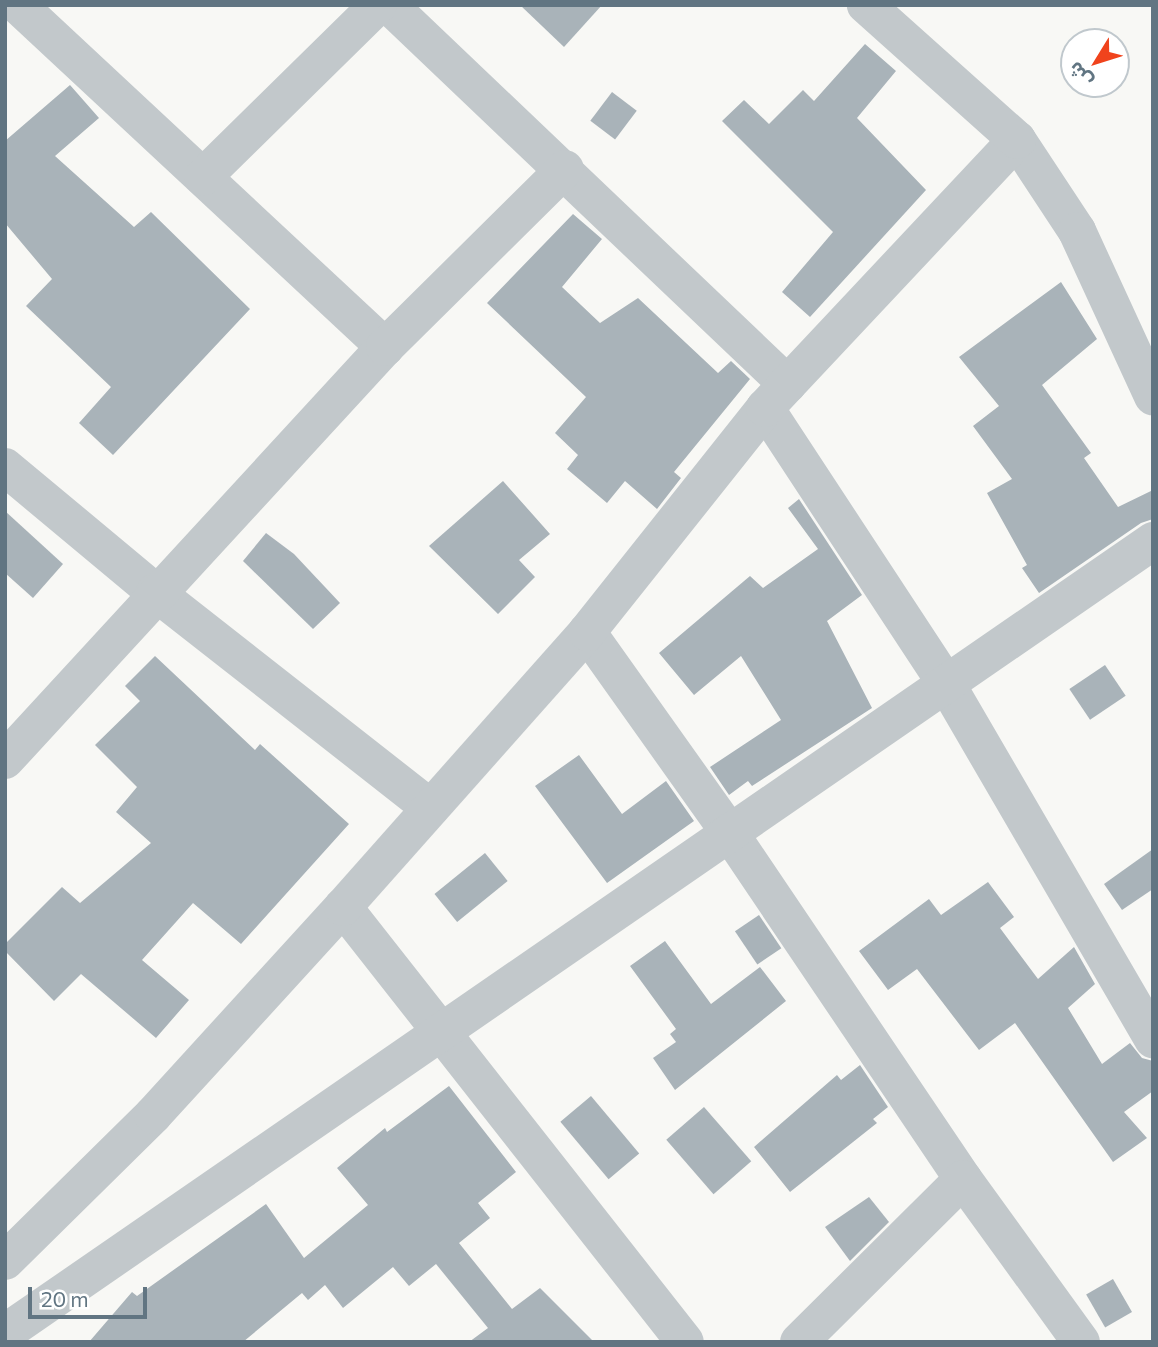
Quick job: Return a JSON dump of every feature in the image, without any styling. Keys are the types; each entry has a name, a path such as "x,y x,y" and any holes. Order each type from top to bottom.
{"street":[{"path":"18,5 385,346"},
{"path":"203,177 378,5"},
{"path":"389,5 565,169 679,285 776,396 1153,1039"},
{"path":"866,5 1017,140 1077,231 1153,396"},
{"path":"6,1260 153,1115 343,908 587,632 776,396 1017,140"},
{"path":"5,760 155,592 385,346 565,169"},
{"path":"5,467 155,592 430,808"},
{"path":"5,1333 1153,541"},
{"path":"587,632 729,832 963,1179 1081,1342"},
{"path":"343,908 685,1342"},
{"path":"799,1342 963,1179"}],"building":[{"path":"520,5 602,5 564,47"},
{"path":"865,44 896,71 857,118 926,190 810,317 782,292 833,232 722,121 744,100 769,124 803,90 814,101"},
{"path":"70,85 99,118 55,156 134,227 151,212 250,309 113,455 79,423 111,387 26,306 52,279 5,223 5,141"},
{"path":"612,92 637,111 615,139 590,121"},
{"path":"573,214 602,239 562,287 600,323 638,298 718,373 731,361 750,379 674,472 681,478 657,509 625,481 607,503 567,469 578,455 555,433 586,397 487,303"},
{"path":"1061,282 1097,339 1042,385 1091,453 1084,458 1118,507 1153,490 1153,519 1141,523 1039,593 1022,568 1027,565 987,493 1012,479 973,426 999,406 959,357"},
{"path":"503,481 550,534 519,560 535,577 498,614 429,546"},
{"path":"799,499 862,595 827,621 872,708 752,786 748,781 729,795 710,767 781,720 741,656 694,695 659,653 750,576 763,588 818,549 788,508"},
{"path":"5,511 63,564 33,598 5,573"},
{"path":"266,533 294,554 340,603 313,629 243,561"},
{"path":"155,656 255,750 260,744 349,824 241,944 193,903 142,960 189,1000 156,1038 81,974 54,1001 5,951 5,944 62,887 80,903 151,843 116,812 137,787 95,745 140,701 125,686"},
{"path":"1105,665 1126,696 1090,720 1069,689"},
{"path":"579,755 622,814 666,781 694,821 607,883 535,786"},
{"path":"1153,849 1153,889 1122,910 1104,884"},
{"path":"485,853 508,881 457,922 434,894"},
{"path":"988,882 1014,917 1000,928 1038,979 1074,947 1095,984 1068,1008 1102,1064 1130,1043 1142,1058 1153,1061 1153,1091 1124,1112 1147,1138 1113,1162 1015,1023 979,1050 917,969 888,990 859,951 929,899 941,915"},
{"path":"759,915 781,948 757,964 735,931"},
{"path":"665,941 711,1004 760,967 786,1001 675,1090 653,1058 676,1042 670,1034 676,1029 630,966"},
{"path":"860,1065 888,1107 873,1119 877,1123 790,1192 754,1147 837,1075 841,1080"},
{"path":"449,1086 516,1172 478,1203 490,1218 459,1243 512,1309 540,1288 594,1342 469,1342 488,1328 436,1264 409,1286 393,1267 343,1308 325,1285 308,1300 302,1293 243,1342 89,1342 132,1292 137,1296 266,1204 304,1258 368,1205 337,1168 385,1128 387,1132"},
{"path":"591,1096 639,1153 609,1179 560,1122"},
{"path":"704,1107 751,1161 714,1194 666,1140"},
{"path":"869,1197 889,1222 850,1261 825,1227"},
{"path":"1113,1279 1132,1312 1105,1327 1086,1294"}]}
